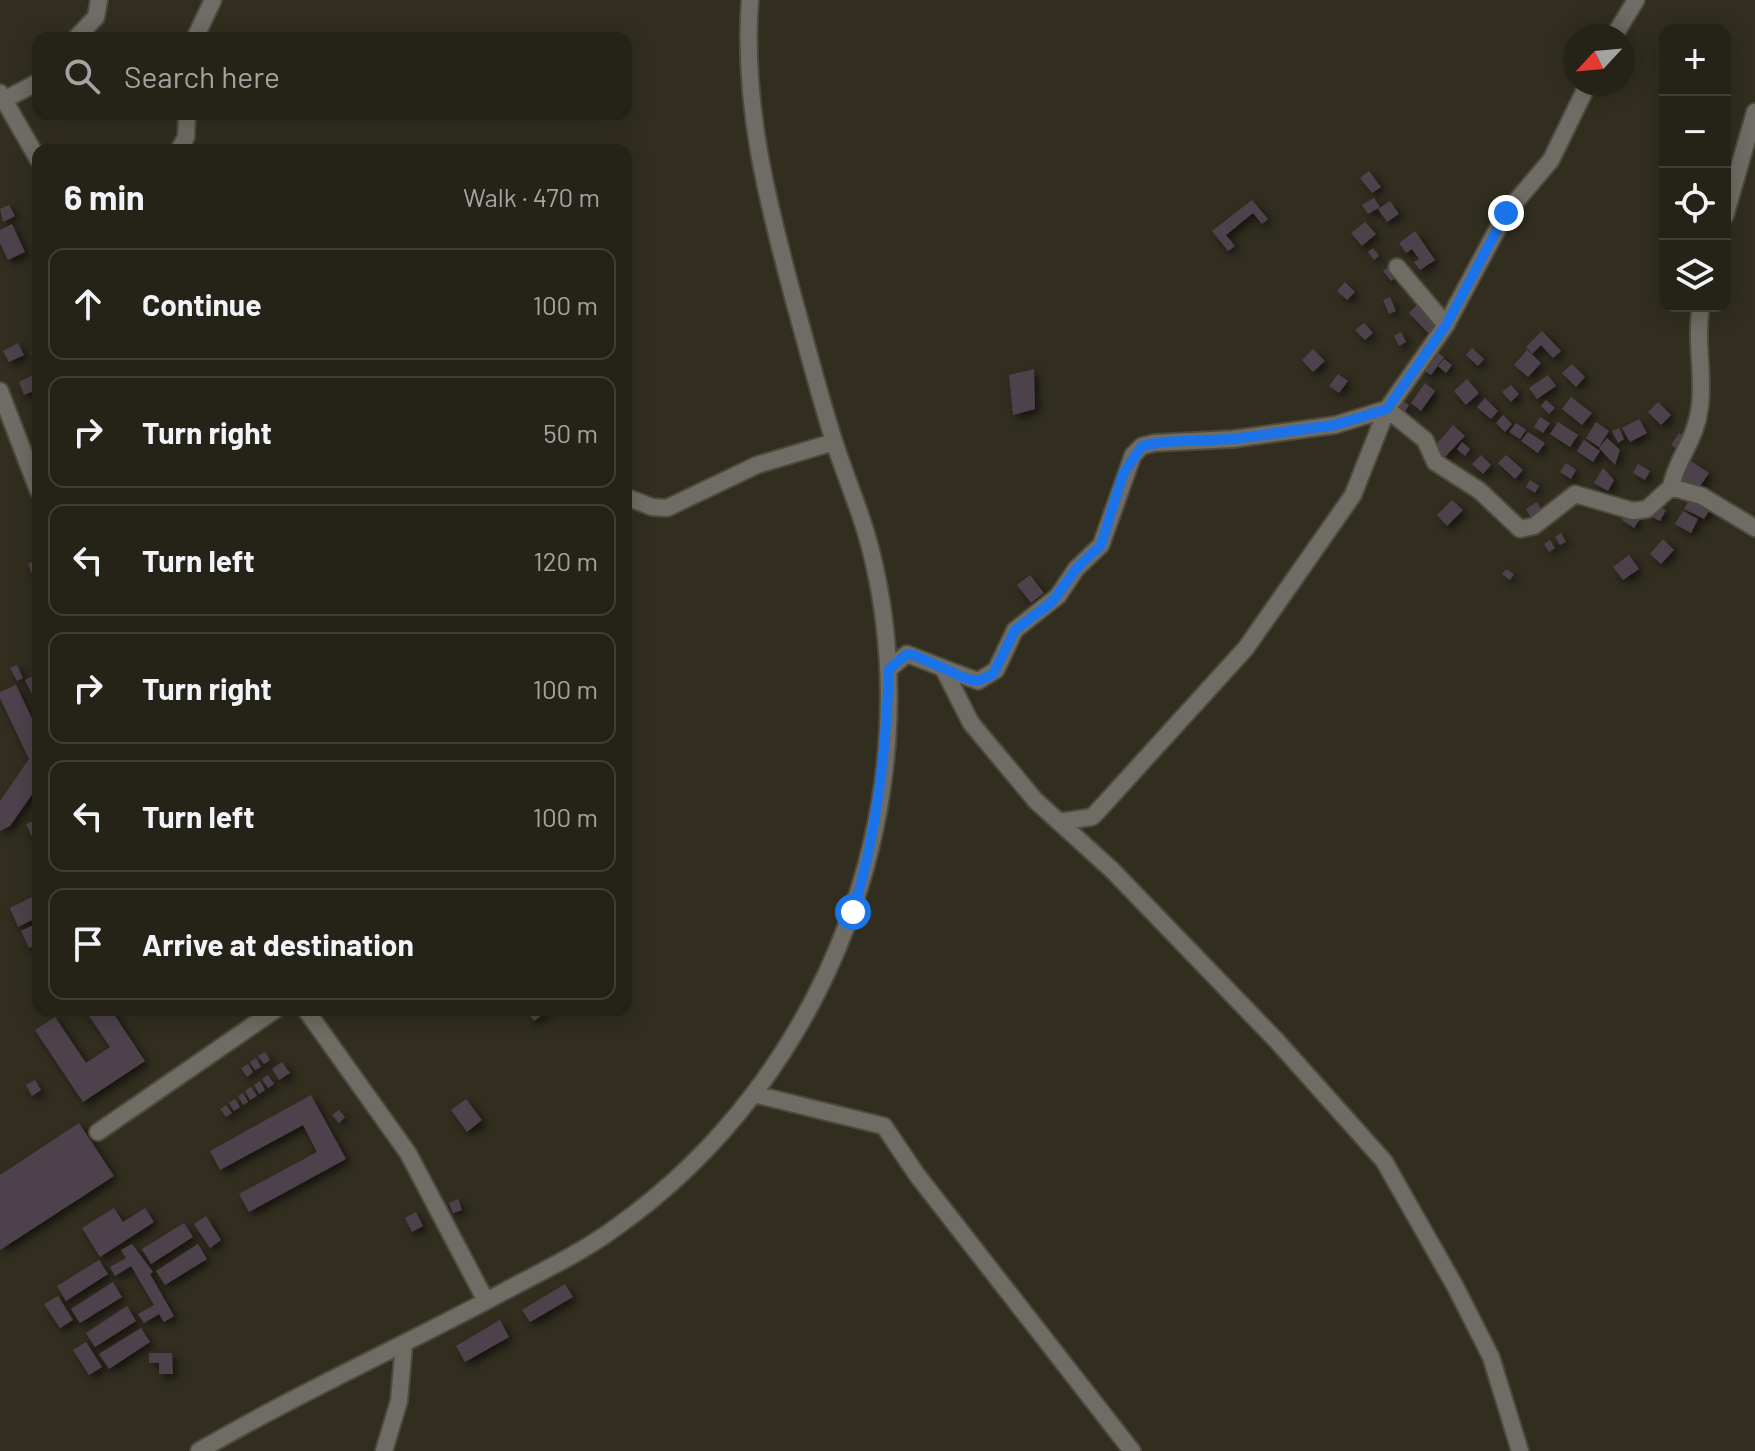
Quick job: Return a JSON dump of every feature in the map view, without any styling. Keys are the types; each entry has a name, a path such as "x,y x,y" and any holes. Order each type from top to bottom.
{"street":[{"path":"82,32 96,17 99,0"},
{"path":"198,32 213,0"},
{"path":"199,1451 311,1389 584,1249 650,1202 702,1156 754,1094 813,1008 853,912 870,854 879,802 889,669 870,545 834,442 762,180 751,100 750,0"},
{"path":"1621,24 1636,0"},
{"path":"32,84 2,96 32,148"},
{"path":"1059,822 1092,817 1246,648 1353,495 1387,409 1446,325 1506,213 1551,160 1582,96"},
{"path":"1731,195 1755,112"},
{"path":"182,144 186,137 187,120"},
{"path":"1397,267 1446,325"},
{"path":"1387,409 1425,440 1435,462 1480,491 1520,529 1534,526 1575,494 1633,511 1647,509 1671,487 1694,438 1700,404 1697,341 1700,312"},
{"path":"0,391 32,474"},
{"path":"889,669 907,654 978,681 993,674 1015,630 1052,602 1076,569 1101,545 1123,474 1142,446 1162,442 1233,439 1335,425 1387,409"},
{"path":"632,499 652,507 667,508 757,465 834,442"},
{"path":"1671,487 1702,496 1755,528"},
{"path":"943,668 980,736 1059,822 1112,870 1276,1040 1384,1161 1455,1286 1491,1357 1520,1451"},
{"path":"98,1132 266,1016"},
{"path":"310,1016 408,1153 486,1301"},
{"path":"754,1094 884,1126 917,1175 1132,1451"},
{"path":"384,1451 399,1401 404,1344"}],"building":[{"path":"1369,171 1381,187 1372,193 1360,178"},
{"path":"1374,198 1380,207 1368,214 1362,205"},
{"path":"1252,200 1268,219 1262,224 1253,213 1226,235 1235,246 1228,251 1212,231"},
{"path":"1390,201 1399,214 1387,222 1378,209"},
{"path":"9,205 15,216 3,222 0,209"},
{"path":"1365,222 1376,234 1362,246 1351,233"},
{"path":"12,224 25,252 8,260 0,243 0,230"},
{"path":"1415,231 1435,260 1420,270 1414,262 1419,259 1412,249 1406,253 1399,243"},
{"path":"1373,248 1379,256 1374,260 1368,252"},
{"path":"1391,265 1399,275 1391,281 1383,271"},
{"path":"1345,282 1355,292 1347,300 1337,291"},
{"path":"1390,297 1396,311 1389,314 1383,300"},
{"path":"1421,301 1442,322 1429,334 1409,313"},
{"path":"1364,323 1373,333 1365,340 1355,330"},
{"path":"1542,331 1561,351 1553,358 1541,345 1532,354 1526,347"},
{"path":"1401,332 1406,342 1399,346 1394,336"},
{"path":"18,343 24,355 9,362 3,351"},
{"path":"1472,348 1484,359 1478,366 1466,355"},
{"path":"1313,349 1325,361 1313,372 1302,360"},
{"path":"1527,350 1541,363 1528,377 1514,365"},
{"path":"1435,351 1444,357 1431,375 1422,369"},
{"path":"1444,359 1452,365 1446,373 1438,366"},
{"path":"1572,364 1585,377 1576,387 1562,373"},
{"path":"1034,369 1035,409 1013,415 1009,375"},
{"path":"1338,374 1348,381 1339,393 1329,386"},
{"path":"1548,375 1556,386 1537,399 1529,388"},
{"path":"32,376 32,392 24,395 19,382"},
{"path":"1467,379 1479,393 1466,405 1454,391"},
{"path":"1425,383 1435,391 1421,411 1411,403"},
{"path":"1511,385 1519,394 1511,402 1502,392"},
{"path":"1571,397 1592,413 1582,425 1562,409"},
{"path":"1485,398 1498,411 1491,419 1477,407"},
{"path":"1401,400 1409,405 1405,412 1397,406"},
{"path":"1546,400 1555,408 1549,414 1541,406"},
{"path":"1658,402 1671,415 1661,425 1648,412"},
{"path":"1503,415 1512,424 1505,432 1496,423"},
{"path":"1540,417 1550,423 1543,433 1534,427"},
{"path":"1639,419 1647,433 1630,442 1622,428"},
{"path":"1558,422 1578,435 1570,447 1550,434"},
{"path":"1596,422 1609,431 1599,447 1586,438"},
{"path":"1516,423 1526,430 1520,439 1509,432"},
{"path":"1453,425 1465,436 1444,458 1433,448"},
{"path":"1619,428 1624,439 1618,443 1612,431"},
{"path":"1528,432 1545,443 1538,453 1521,441"},
{"path":"1679,433 1687,438 1679,450 1671,445"},
{"path":"1607,438 1620,450 1615,465 1599,448"},
{"path":"1584,440 1600,451 1593,462 1577,451"},
{"path":"1462,442 1470,449 1465,456 1457,449"},
{"path":"1481,455 1491,465 1483,474 1472,464"},
{"path":"1506,455 1523,470 1515,479 1498,463"},
{"path":"1691,461 1709,473 1697,491 1679,480"},
{"path":"1566,463 1576,470 1571,479 1560,472"},
{"path":"1638,464 1650,471 1645,480 1633,473"},
{"path":"1603,468 1614,480 1608,491 1594,483"},
{"path":"1530,480 1539,486 1535,493 1526,487"},
{"path":"1690,498 1710,509 1704,519 1684,509"},
{"path":"1452,500 1463,510 1447,526 1437,515"},
{"path":"1537,502 1544,514 1533,521 1526,509"},
{"path":"1653,504 1666,510 1660,521 1648,515"},
{"path":"1628,511 1640,519 1634,528 1622,520"},
{"path":"1683,511 1698,519 1691,533 1675,524"},
{"path":"1561,533 1566,542 1560,545 1555,537"},
{"path":"1663,539 1674,550 1661,564 1650,554"},
{"path":"1550,540 1555,548 1549,552 1544,544"},
{"path":"1629,555 1639,569 1623,580 1613,567"},
{"path":"1506,569 1514,574 1510,580 1502,574"},
{"path":"1030,575 1044,593 1031,603 1017,585"},
{"path":"17,665 23,678 17,681 10,668"},
{"path":"32,676 32,694 25,680"},
{"path":"16,685 32,718 32,795 10,826 0,831 0,801 29,759 0,692"},
{"path":"32,822 32,837 26,824"},
{"path":"32,897 32,920 18,927 10,908"},
{"path":"32,926 32,947 29,948 21,931"},
{"path":"89,1016 115,1016 145,1061 83,1102 35,1030 55,1017 86,1063 110,1047"},
{"path":"265,1052 270,1060 264,1064 258,1056"},
{"path":"256,1058 261,1067 255,1070 250,1062"},
{"path":"282,1062 290,1073 279,1080 272,1069"},
{"path":"248,1064 253,1072 247,1077 241,1068"},
{"path":"268,1075 274,1084 268,1088 262,1079"},
{"path":"35,1080 41,1090 32,1096 26,1085"},
{"path":"260,1081 265,1090 259,1094 254,1085"},
{"path":"251,1087 257,1096 250,1100 245,1091"},
{"path":"243,1093 248,1102 243,1105 238,1096"},
{"path":"311,1095 346,1159 249,1212 239,1194 317,1152 303,1125 220,1170 210,1151"},
{"path":"235,1099 240,1107 234,1111 229,1103"},
{"path":"466,1099 482,1120 467,1132 451,1110"},
{"path":"226,1105 232,1113 226,1117 220,1109"},
{"path":"339,1110 345,1117 339,1123 332,1115"},
{"path":"79,1123 114,1176 0,1250 0,1175"},
{"path":"458,1199 462,1210 453,1213 449,1203"},
{"path":"114,1208 123,1222 145,1208 154,1222 100,1257 82,1228"},
{"path":"416,1212 423,1226 412,1232 405,1218"},
{"path":"206,1216 221,1240 210,1248 194,1224"},
{"path":"184,1223 193,1237 151,1264 142,1249"},
{"path":"132,1244 153,1272 150,1274 174,1316 164,1322 159,1314 144,1323 138,1314 154,1305 131,1266 115,1276 110,1267 126,1258 121,1250"},
{"path":"198,1244 207,1259 165,1285 156,1271"},
{"path":"99,1260 108,1274 66,1301 57,1286"},
{"path":"113,1282 122,1297 80,1323 71,1309"},
{"path":"565,1284 573,1297 530,1322 522,1310"},
{"path":"58,1296 73,1320 60,1328 44,1304"},
{"path":"127,1306 136,1321 95,1347 86,1333"},
{"path":"500,1320 509,1337 465,1362 456,1346"},
{"path":"141,1328 150,1342 109,1369 99,1354"},
{"path":"86,1342 102,1367 89,1375 73,1350"},
{"path":"149,1353 172,1353 173,1374 159,1374 159,1363 149,1363"}],"route":[{"path":"853,912 870,854 879,802 886,745 889,669 907,654 967,679 978,681 993,674 1015,630 1052,602 1076,569 1101,545 1123,474 1137,449 1142,446 1162,442 1233,439 1335,425 1387,409 1446,325 1506,213"}]}
